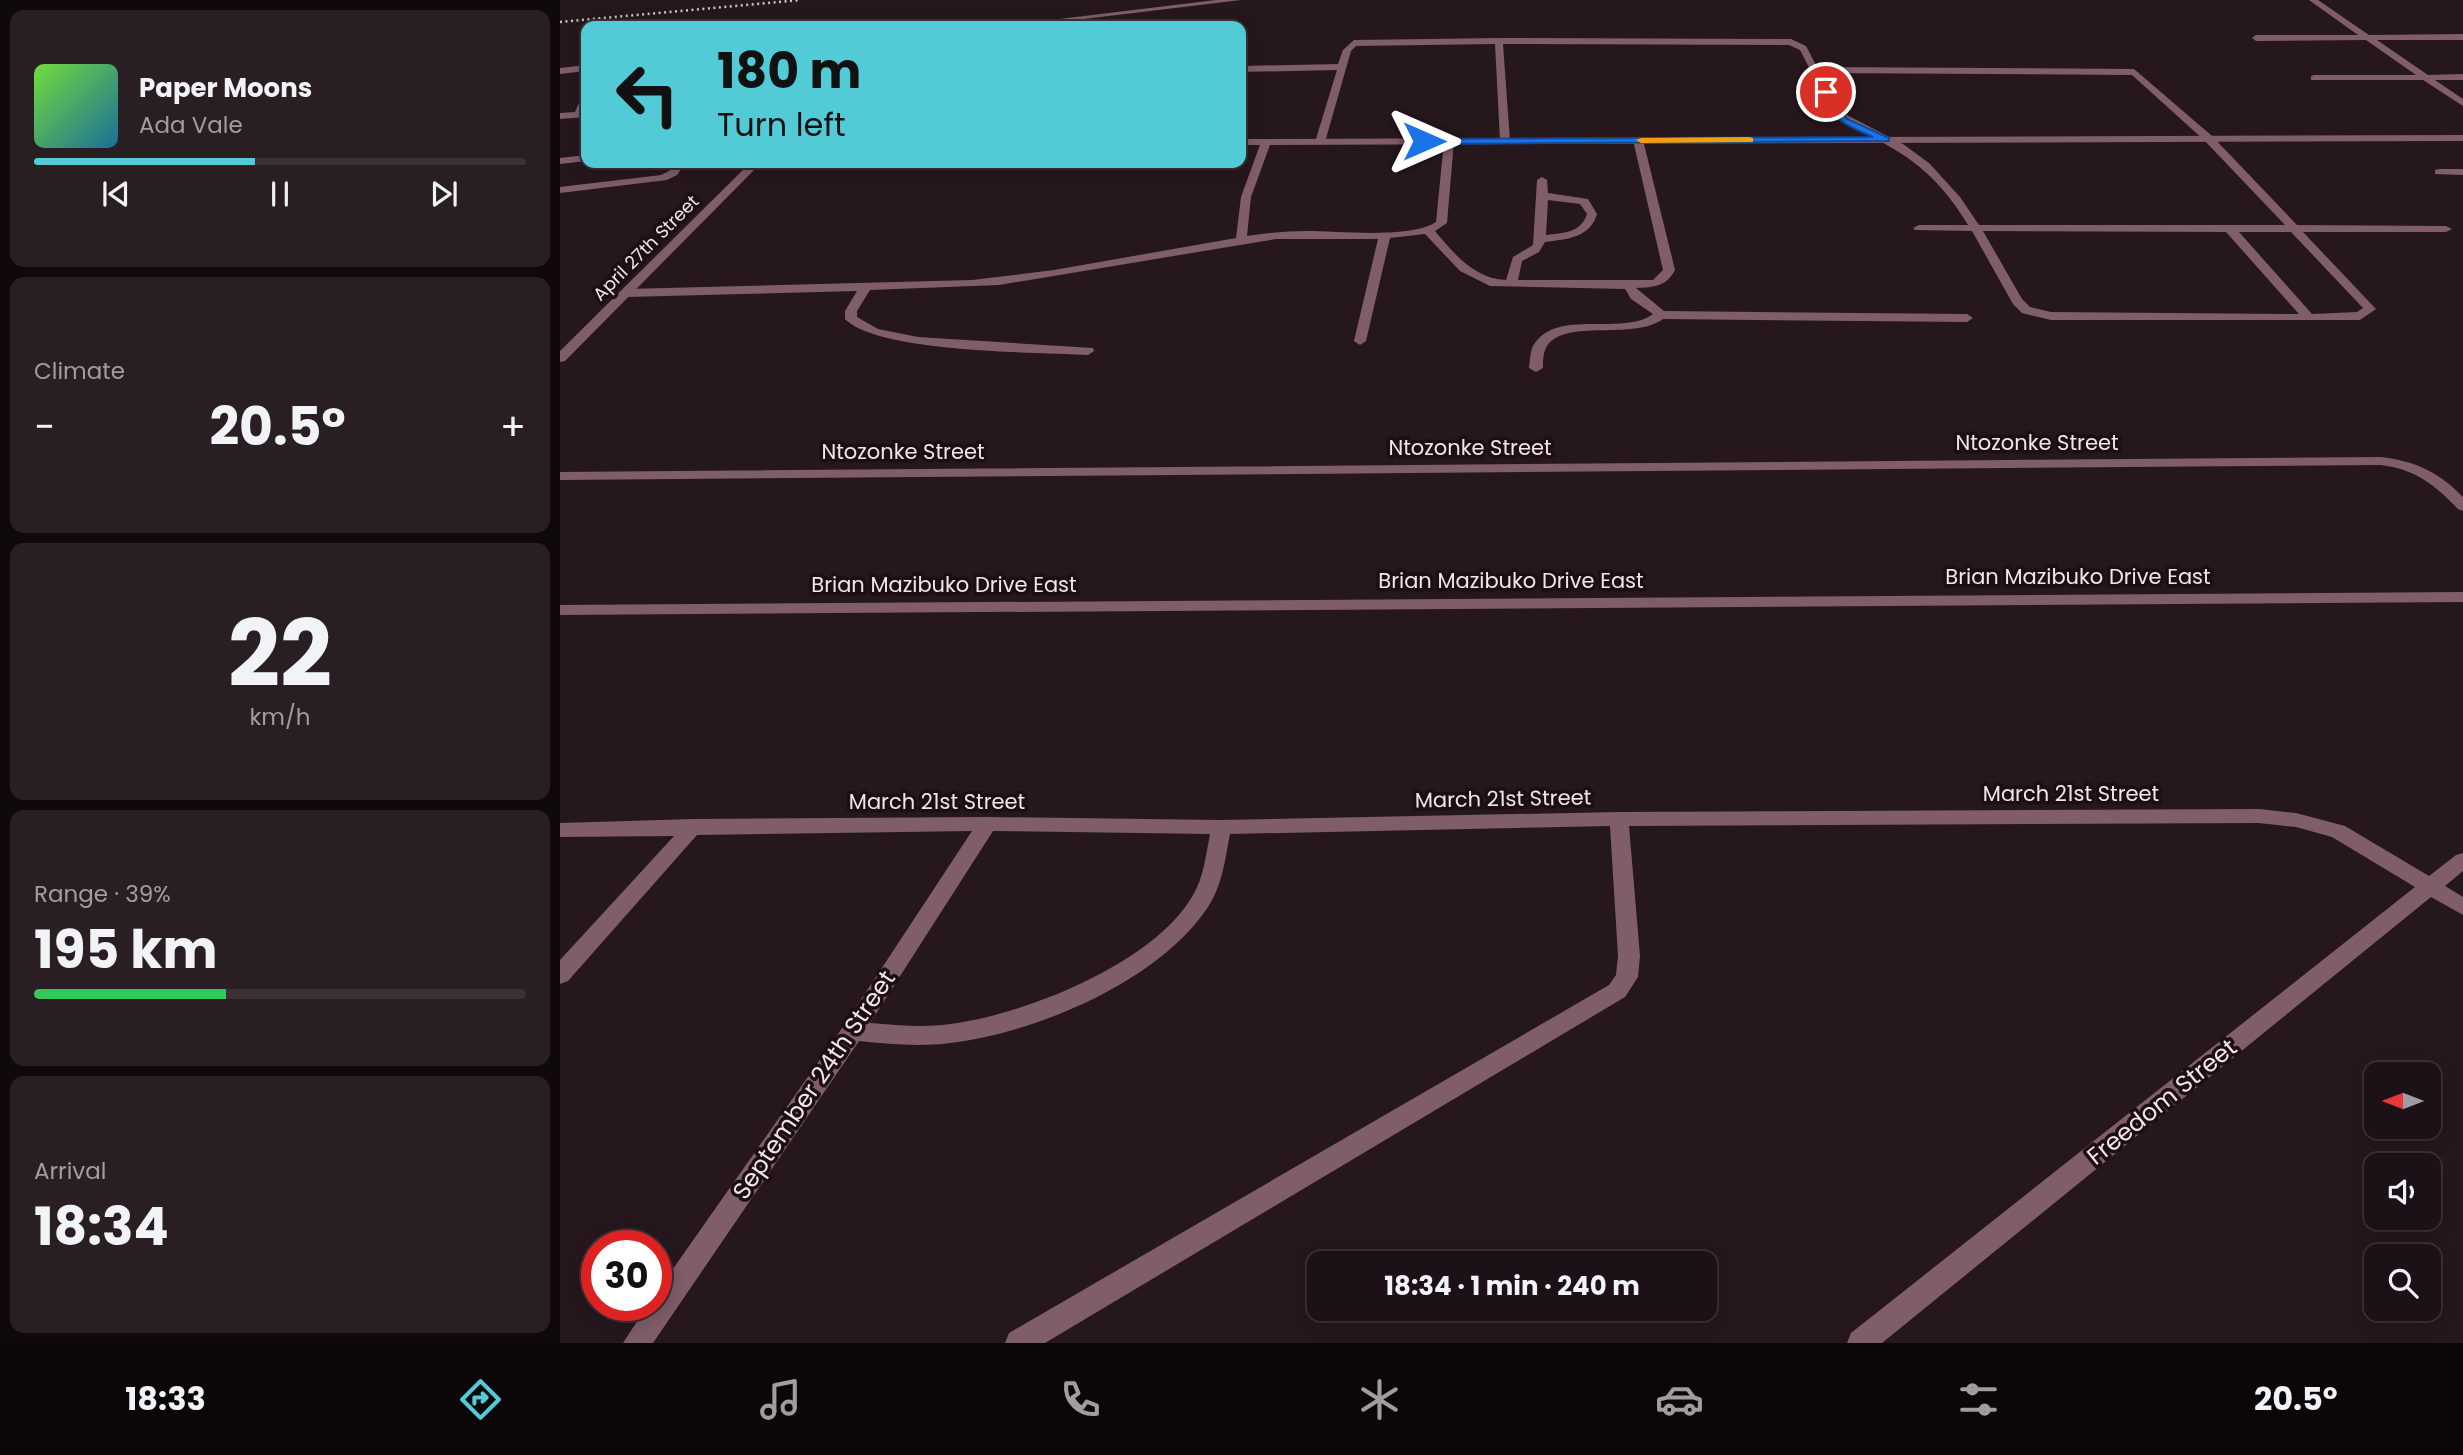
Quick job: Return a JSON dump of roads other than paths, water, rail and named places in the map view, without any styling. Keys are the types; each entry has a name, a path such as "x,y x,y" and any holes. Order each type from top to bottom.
{"street":[{"path":"1050,21 1237,0"},
{"path":"2313,0 2463,103"},
{"path":"2256,38 2463,37"},
{"path":"1499,41 1505,141"},
{"path":"1320,142 1347,50 1358,42 1784,41 1803,48 1814,70 1837,114 1844,120 1886,139 1927,166 1974,227 2017,301 2026,310 2051,316 2309,318 2360,316 2370,309 2208,138 2140,75 2130,71 1814,70"},
{"path":"1246,69 1342,67"},
{"path":"560,71 581,69"},
{"path":"2314,78 2463,78"},
{"path":"560,116 581,114"},
{"path":"1246,142 2463,138"},
{"path":"1429,231 1459,267 1473,276 1494,283 1629,285 1656,282 1665,278 1669,270 1638,140"},
{"path":"626,293 865,288 1004,281 1241,240 1300,234 1429,231 1441,223 1449,141"},
{"path":"1241,240 1247,197 1266,142"},
{"path":"560,161 581,159"},
{"path":"560,190 663,177 673,173 676,168"},
{"name":"April 27th Street","path":"560,358 752,168"},
{"path":"2439,172 2463,172"},
{"path":"1511,284 1517,259 1535,250 1540,239 1542,180"},
{"path":"1540,239 1582,231 1588,226 1592,214 1584,201 1543,196"},
{"path":"1919,228 2446,229"},
{"path":"2229,228 2309,318"},
{"path":"1360,341 1385,234"},
{"path":"1629,285 1636,299 1655,308 1660,315"},
{"path":"865,288 851,311 851,319 874,332 918,341 1088,351"},
{"path":"1536,368 1535,356 1539,345 1544,339 1555,334 1642,324 1653,322 1660,315 1967,318"},
{"name":"Ntozonke Street","path":"560,476 2381,461 2402,463 2426,471 2463,506"},
{"name":"Brian Mazibuko Drive East","path":"560,610 2463,597"},
{"name":"March 21st Street","path":"560,830 694,826 986,824 1221,827 1619,819 2282,817 2338,831 2463,907"},
{"path":"1019,1343 1616,991 1627,978 1629,956 1619,819"},
{"name":"September 24th Street","path":"636,1343 853,1031 986,824"},
{"path":"560,975 694,826"},
{"path":"853,1031 911,1036 973,1030 1026,1016 1092,988 1148,954 1193,912 1212,875 1221,827"},
{"name":"Freedom Street","path":"1861,1343 2463,860"}],"railway":[{"path":"560,22 800,0"}]}
